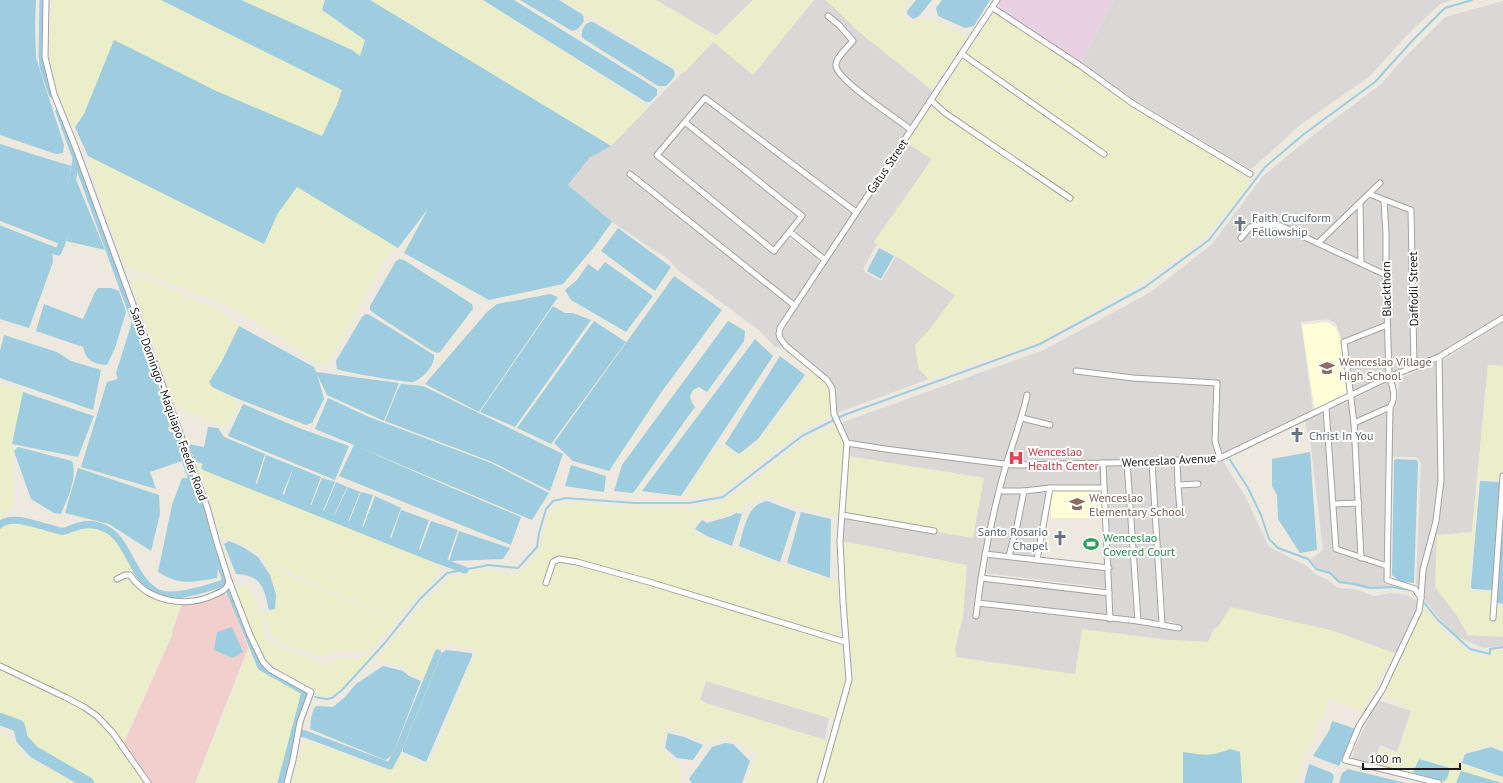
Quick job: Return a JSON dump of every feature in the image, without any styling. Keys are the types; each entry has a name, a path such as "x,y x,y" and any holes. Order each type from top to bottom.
{"street":[{"name":"Santo Domingo - Maquiapo Feeder Road","path":"46,0 46,57 54,94 75,146 199,485 229,583 250,635 263,662 271,670 311,692 300,722 287,783"},
{"name":"Gatus Street","path":"847,442 834,414 832,388 827,380 786,346 780,338 780,328 997,0"},
{"path":"993,8 1081,66 1132,103 1250,174"},
{"path":"828,16 840,25 853,41 836,62 836,67 840,73 861,93 911,130"},
{"path":"962,54 1104,154"},
{"path":"686,123 802,216 774,251 657,155 686,123 705,98 856,212"},
{"path":"931,100 945,114 1070,198"},
{"path":"630,174 795,306"},
{"path":"1318,243 1380,183"},
{"path":"1369,194 1384,201"},
{"name":"Daffodil Street","path":"1384,201 1411,210 1414,367"},
{"name":"Blackthorn","path":"1384,201 1389,377 1394,389 1392,404 1390,407 1387,566"},
{"path":"1360,203 1361,263"},
{"path":"1242,238 1250,227 1264,224 1281,226 1386,275"},
{"path":"790,232 825,260"},
{"name":"Wenceslao Avenue","path":"847,442 885,449 1006,465 1152,462 1220,458 1389,377 1439,357 1503,318"},
{"path":"1362,558 1354,423 1344,342 1387,325"},
{"path":"1439,357 1440,497 1436,521 1423,570 1419,611 1382,690 1360,726 1345,760 1439,783"},
{"path":"1076,371 1133,378 1217,382 1215,441 1220,458"},
{"path":"976,616 985,554 1006,465 1022,418 1027,395"},
{"path":"1354,423 1390,407"},
{"path":"1326,408 1336,549 1387,566 1387,580 1415,589 1421,598"},
{"path":"1022,418 1050,425"},
{"path":"820,783 849,680 845,642 840,541 847,442"},
{"path":"1177,460 1180,511"},
{"path":"1127,462 1138,621"},
{"path":"1152,462 1162,624"},
{"path":"1103,463 1109,568 1110,619"},
{"path":"1493,618 1503,476"},
{"path":"1178,484 1198,484"},
{"path":"1000,491 1024,491 1050,488 1104,488"},
{"path":"1037,560 1050,488"},
{"path":"1009,556 1024,491"},
{"path":"1334,504 1359,503"},
{"path":"842,515 934,531"},
{"path":"985,554 1109,568"},
{"path":"546,583 553,562 559,560 577,562 649,582 845,642"},
{"path":"117,579 125,575 130,576 135,584 149,593 175,602 203,600 224,590 229,583"},
{"path":"981,578 1109,593"},
{"path":"978,603 1138,621 1179,628"},
{"path":"0,666 65,696 96,716 114,733 148,783"}],"shaded area":[{"path":"52,0 161,0 342,90 337,105 322,136 214,90 115,40 84,114 73,129 50,74"},
{"path":"241,0 324,0 321,10 365,40 360,56 352,50"},
{"path":"371,0 482,0 645,104 647,109 611,146"},
{"path":"564,0 656,0 716,36 753,0 814,0 753,75 713,42 684,73"},
{"path":"656,0 753,0 717,36"},
{"path":"814,0 826,0 859,32 934,92 857,206 853,206 706,96 703,97 685,120 655,153 655,157 773,252 776,253 779,251 788,239 791,239 817,258 819,265 795,302 793,302 632,172 629,172 790,305 791,307 778,328 777,339 783,346 779,348 775,347 760,331 679,271 669,260 612,222 568,185 589,158 611,146 713,41 753,74"},
{"path":"826,0 910,0 903,9 902,16 915,24 921,19 933,20 967,36 932,89 859,32"},
{"path":"1001,0 1114,0 1082,62 1001,10 999,5"},
{"path":"1114,0 1452,0 1440,4 1409,33 1370,76 1300,125 1254,167 1249,169 1135,100 1106,81 1082,62"},
{"path":"1503,1 1503,318 1417,367 1413,211 1374,194 1383,184 1380,181 1318,241 1385,274 1385,324 1343,343 1336,324 1328,319 1301,322 1313,411 1263,436 1215,457 1103,461 1010,462 1024,416 1006,461 885,447 848,441 842,425 843,422 1044,350 1151,292 1211,245 1263,176 1307,140 1381,84 1405,57 1445,17"},
{"path":"993,15 997,15 1137,105 1248,173 1249,182 1248,186 1202,239 1143,281 1041,341 929,379 919,369 915,345 930,329 955,295 874,242 932,159 906,142 979,37 1151,146 983,39 979,34"},
{"path":"706,101 850,209 852,216 826,253 821,254 796,234 797,228 805,218 804,214 689,123"},
{"path":"685,125 796,213 799,217 776,246 767,243 661,156 660,153"},
{"path":"906,142 932,159 874,242 877,244 863,269 866,273 879,280 882,280 896,256 956,295 930,329 915,345 919,369 929,379 837,413 835,387 829,378 786,342 781,334 827,261"},
{"path":"88,156 264,244 278,213 297,187 396,245 384,261 329,363 323,366 272,332 226,305 127,266 122,258 100,196"},
{"path":"1374,195 1383,202 1384,271 1363,260 1362,204 1368,196"},
{"path":"1388,204 1409,212 1414,366 1390,374"},
{"path":"1359,207 1359,260 1346,251 1322,242 1347,215"},
{"path":"140,276 221,311 239,326 209,382 212,387 236,398 237,404 230,422 223,425 176,407 131,281 135,277"},
{"name":"Wenceslao Village High School","path":"1327,322 1336,328 1341,342 1349,395 1315,411 1302,325"},
{"path":"1503,322 1503,366 1488,365 1472,532 1435,587 1456,614 1468,635 1503,637 1503,646 1483,648 1453,635 1425,601 1425,591 1416,585 1421,463 1417,457 1392,457 1392,410 1397,405 1399,383 1396,380 1445,359"},
{"path":"1385,327 1387,377 1354,393 1347,345"},
{"path":"1488,365 1503,366 1503,458 1501,479 1479,480 1469,588 1471,591 1493,592 1495,606 1503,606 1503,637 1468,635 1456,614 1435,587 1437,535 1472,532"},
{"path":"812,371 825,383 829,390 833,415 800,431 725,490 714,495 683,498 716,448 721,447 738,457 757,444"},
{"path":"1390,381 1393,404 1355,420 1353,399"},
{"path":"0,384 23,392 12,444 13,505 0,518"},
{"path":"1347,402 1350,403 1358,550 1355,553 1337,548 1328,550 1334,550 1387,567 1385,584 1392,585 1392,588 1369,589 1339,583 1330,574 1317,570 1309,561 1323,550 1311,447 1304,417 1324,413 1334,504 1328,410"},
{"path":"1376,413 1386,414 1387,416 1384,560 1380,561 1364,556 1362,553 1355,423"},
{"path":"834,425 837,426 845,443 837,518 766,496 745,504 742,511 734,510 729,514 709,519 701,516 691,530 706,539 837,582 837,607 844,681 834,715 829,718 706,681 700,699 705,703 825,740 827,744 816,775 816,783 746,783 756,761 757,754 725,736 706,742 665,726 661,749 681,768 679,783 292,783 303,744 307,741 384,769 392,766 397,755 401,755 425,765 431,762 477,650 448,644 438,648 423,679 410,673 404,667 376,658 402,630 421,606 452,576 474,571 492,570 514,575 522,572 540,550 548,518 559,504 585,503 623,508 690,509 723,502 753,482 771,465 807,439"},
{"path":"849,445 1004,467 984,552 980,605 1182,629 1182,626 1171,621 1164,622 1155,464 1223,461 1246,498 1269,547 1307,566 1315,574 1328,580 1338,588 1355,589 1374,596 1391,593 1407,595 1416,600 1419,604 1397,651 1394,653 1214,628 1208,642 1169,640 1077,678 956,657 955,648 963,616 842,541 845,516 984,478 848,456"},
{"path":"848,456 984,478 973,538 845,516"},
{"path":"1126,464 1137,619 1112,617 1104,465"},
{"path":"1129,464 1150,464 1161,620 1139,620"},
{"path":"197,465 441,563 441,567 433,581 409,605 397,621 277,567 269,567 260,555 249,546 239,541 228,538 221,539 217,522"},
{"path":"1101,466 1102,487 1002,489 1007,468"},
{"path":"1049,490 1035,558 1011,555 1025,492"},
{"name":"Wenceslao Elementary School","path":"1051,490 1102,490 1102,518 1051,518"},
{"path":"1000,491 1023,492 1009,555 987,551"},
{"path":"16,521 63,533 86,526 95,525 108,532 123,547 142,584 153,591 182,603 172,629 171,636 123,743 102,720 81,707 100,721 116,740 145,783 89,783 35,751 24,738 22,727 18,724 34,694 16,724 0,718 0,527 2,524"},
{"path":"842,541 967,565 963,616 955,648 956,657 1075,674 1082,629 1169,640 1208,642 1231,607 1334,631 1394,653 1374,687 1363,712 1328,699 1323,718 1316,725 1319,728 1305,753 1296,783 821,783 844,704 854,681"},
{"path":"988,557 1105,570 1106,588 986,573"},
{"path":"273,568 396,622 372,648 358,652 342,650 322,657 280,643 271,634 263,614 276,610 277,595 271,575 267,569"},
{"path":"982,579 1049,589 1108,595 1108,617 979,600"},
{"path":"247,584 254,597 262,620 263,630 269,641 266,645 258,648 234,589"},
{"path":"228,594 248,648 195,783 150,783 147,775 124,743 172,636 173,629 183,602 182,600 211,595"},
{"path":"1422,605 1449,638 1470,653 1489,659 1491,651 1503,650 1503,749 1491,744 1461,753 1458,763 1503,779 1503,783 1443,783 1377,766 1382,748 1397,754 1412,711 1383,695 1383,692"},
{"path":"271,640 277,646 322,663 326,666 339,658 355,659 374,652 339,691 332,696 317,695 314,689 275,667 266,660 259,649 267,646"},
{"path":"249,651 261,668 303,694 296,714 285,760 275,783 196,783"},
{"path":"706,681 829,718 825,740 705,703 700,699"},
{"path":"1378,700 1411,711 1397,752 1380,745 1375,766 1352,759 1355,747"},
{"path":"0,732 21,747 18,754 54,771 74,783 0,783"}],"water":[{"path":"0,0 36,0 36,58 64,145 63,153 56,154 0,135"},
{"path":"161,0 241,0 352,50 360,56 365,40 322,10 325,0 370,0 611,146 589,158 568,185 612,222 594,247 563,284 489,300 404,253 428,209 398,248 297,187 278,213 264,244 88,156 75,127 84,114 114,40 214,90 322,136 337,105 342,90"},
{"path":"483,0 514,0 657,89 657,95 650,102 646,102"},
{"path":"520,0 559,0 583,15 584,21 578,29 572,31"},
{"path":"916,0 932,0 919,16 913,19 907,14 907,11"},
{"path":"942,0 990,0 974,26 965,28 938,16 936,8"},
{"path":"593,22 673,69 675,74 673,78 666,86 658,86 584,39 582,37 583,30 586,24"},
{"path":"0,144 71,166 60,244 0,221"},
{"path":"74,175 105,250 66,241"},
{"path":"618,228 671,267 655,291 601,251"},
{"path":"0,232 52,251 53,262 29,328 0,319"},
{"path":"879,248 894,256 881,279 867,271"},
{"path":"399,259 404,260 472,304 473,309 440,352 437,353 432,351 370,310 370,306 396,261"},
{"path":"605,262 653,296 626,332 571,300 565,290 577,280 588,264 598,271"},
{"path":"674,276 722,310 660,394 609,471 573,461 554,443"},
{"path":"98,288 111,288 119,291 126,312 115,348 107,365 94,363 88,359 83,347 36,331 44,304 83,319"},
{"path":"550,294 558,297 479,412 425,384 487,312 497,304"},
{"path":"553,306 565,313 573,313 591,320 515,427 480,412"},
{"path":"366,314 370,315 434,355 430,368 424,375 413,382 409,382 362,375 337,369 336,361 362,317"},
{"path":"594,321 626,342 551,444 517,428"},
{"path":"728,321 745,331 744,341 707,392 699,387 693,390 690,396 695,407 633,493 614,491 622,465"},
{"path":"132,322 182,461 150,472 156,489 81,467 107,382 118,379 116,373"},
{"path":"239,326 314,367 316,372 399,383 384,421 327,395 317,374 324,399 312,423 306,425 236,398 212,387 209,382 222,361"},
{"path":"4,335 57,352 71,361 101,370 93,410 0,378 0,351"},
{"path":"755,339 773,356 681,496 642,491"},
{"path":"780,356 805,375 758,439 739,454 725,444"},
{"path":"401,384 423,386 563,454 550,491 492,462 385,421"},
{"path":"23,392 94,416 78,457 12,444"},
{"path":"328,398 369,417 491,463 549,493 532,520 356,446 521,517 511,545 339,476 354,445 315,429"},
{"path":"243,404 299,428 349,446 335,480 228,436"},
{"path":"208,427 218,428 224,437 265,454 255,485 195,461 188,444 204,447"},
{"path":"18,447 72,461 74,474 73,481 61,514 54,513 31,499 14,451"},
{"path":"1310,452 1317,550 1300,553 1278,519 1277,495 1272,486 1272,459"},
{"path":"266,455 294,466 282,495 257,484"},
{"path":"1396,459 1417,460 1418,463 1414,583 1400,582 1392,575 1394,461"},
{"path":"571,465 606,476 604,492 565,486"},
{"path":"294,466 321,477 310,506 284,495"},
{"path":"78,468 159,495 160,514 151,551 109,524 65,513"},
{"path":"182,478 190,478 218,568 217,578 186,582 173,579 158,572 172,505"},
{"path":"322,478 335,482 323,511 311,506"},
{"path":"1480,481 1500,482 1501,484 1493,589 1491,590 1472,589 1471,586"},
{"path":"336,482 347,487 334,515 324,511"},
{"path":"348,487 360,492 348,522 334,516"},
{"path":"1503,488 1503,604 1497,603 1496,599"},
{"path":"361,492 373,495 362,527 349,522"},
{"path":"375,496 401,508 389,540 363,528"},
{"path":"767,501 796,512 780,562 739,546 747,518 755,507 760,503"},
{"path":"401,510 429,520 419,549 391,539"},
{"path":"801,512 831,519 830,578 787,563"},
{"path":"736,513 742,514 732,546 707,536 695,529 702,520 707,523 731,516"},
{"path":"431,521 458,530 447,561 420,550"},
{"path":"459,531 510,548 503,559 449,561"},
{"path":"229,541 243,547 258,557 270,575 276,595 275,609 269,610 263,589 257,580 245,575 236,574 224,544"},
{"path":"232,627 243,652 233,658 214,650 217,632"},
{"path":"446,650 472,653 472,656 426,762 403,752 403,748 442,653"},
{"path":"383,666 403,671 409,676 421,681 392,756 385,760 310,729 314,708 317,706 333,707 345,697 356,684"},
{"path":"1332,721 1356,729 1339,766 1313,756 1329,731"},
{"path":"668,733 684,737 703,745 693,760 677,758 665,748"},
{"path":"725,743 733,744 750,761 742,783 692,783 689,779 712,747"},
{"path":"1491,747 1503,752 1503,777 1462,763 1465,754"},
{"path":"1230,749 1240,752 1242,783 1183,783 1183,752 1207,755"},
{"path":"1419,759 1450,768 1445,781 1413,773"},
{"path":"1309,764 1332,773 1334,777 1332,783 1304,783"},
{"path":"1348,769 1406,783 1339,783 1342,773"},
{"path":"1461,771 1502,783 1456,783"}],"waterway":[{"path":"43,0 43,67 52,94"},
{"path":"315,697 326,699 332,698 342,690 384,644 420,599 447,573 489,565 518,568 537,547 539,533 546,509 553,501 566,498 635,503 689,503 723,497 802,436 844,415 1040,344 1145,287 1209,240 1265,167 1304,134 1375,82 1413,40 1445,8 1472,0"},
{"path":"59,111 202,507 226,582 261,667 305,692 281,783"},
{"path":"0,229 58,252 62,243 76,159"},
{"path":"1230,460 1248,488 1261,515 1269,539 1278,548 1308,559 1316,569 1330,573 1339,582 1370,588 1392,587 1410,590"},
{"path":"205,467 465,570"},
{"path":"0,525 5,521 12,520 29,522 62,531 66,531 77,526 86,525 95,525 104,528 112,533 119,541 145,583 158,593 166,595 185,594 226,582"},
{"path":"1422,600 1438,620 1470,649 1490,654 1490,649 1503,647"},
{"path":"294,732 305,734 390,766 397,753 438,653"},
{"path":"0,719 19,726 22,739 34,752 88,783"}],"place":[{"name":"Faith Cruciform Fellowship","path":"1240,224"},
{"name":"Wenceslao Village High School","path":"1327,368"},
{"name":"Christ In You","path":"1297,435"},
{"name":"Wenceslao Health Center","path":"1016,458"},
{"name":"Wenceslao Elementary School","path":"1077,504"},
{"name":"Santo Rosario Chapel","path":"1060,538"},
{"name":"Wenceslao Covered Court","path":"1091,544"}]}
